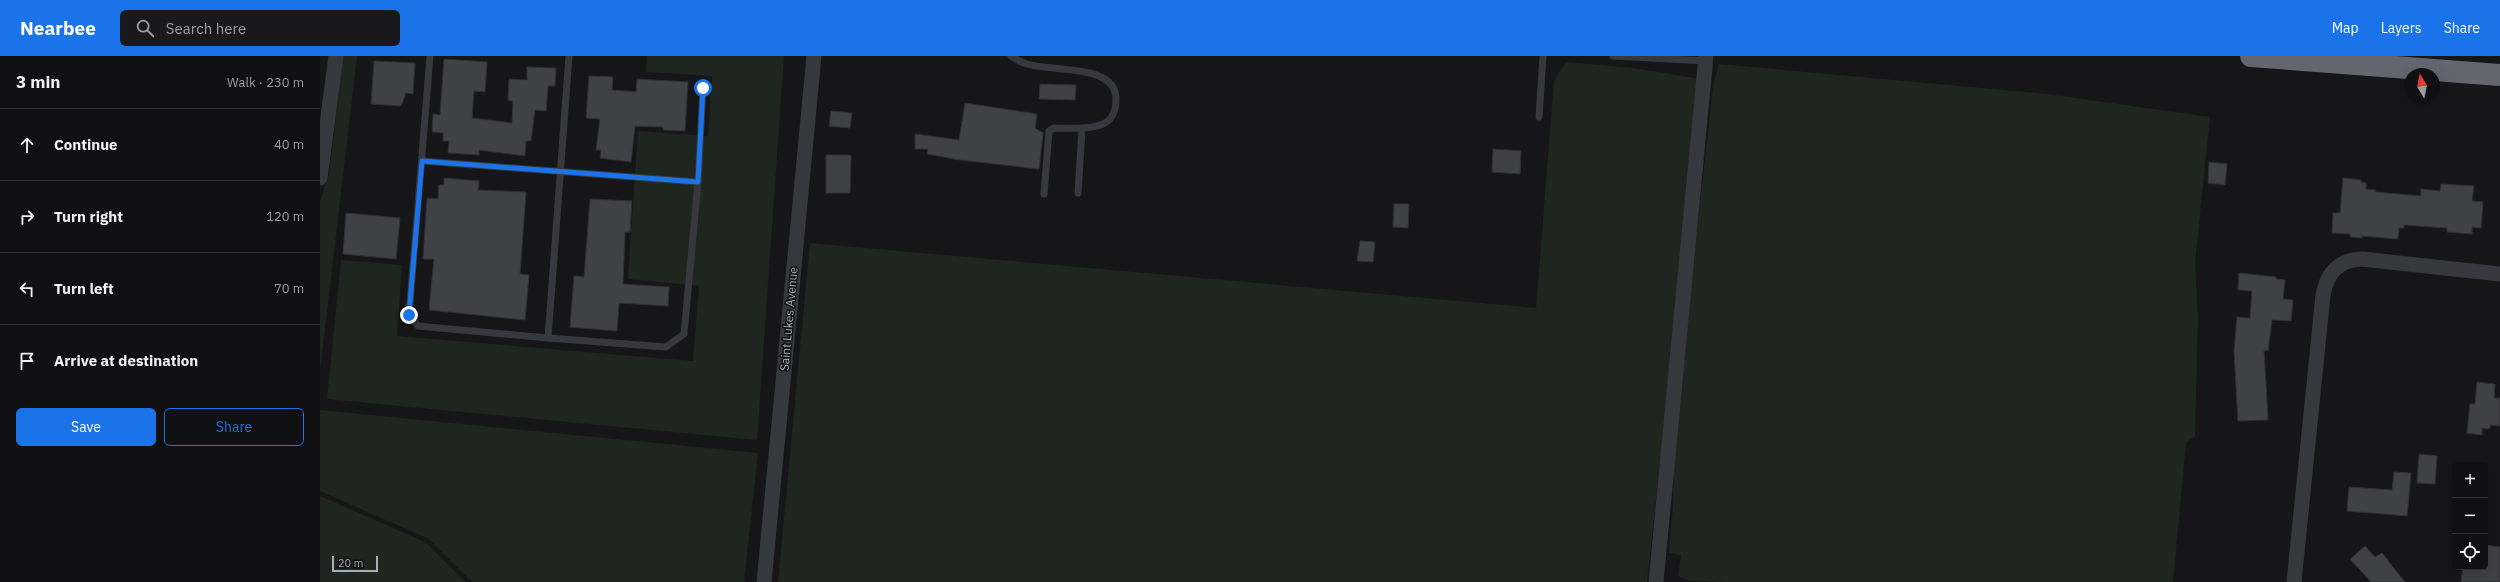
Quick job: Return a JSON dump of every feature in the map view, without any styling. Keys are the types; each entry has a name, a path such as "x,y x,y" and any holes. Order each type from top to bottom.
{"highway":[{"path":"2251,56 2500,75"}],"street":[{"path":"320,178 322,137 336,56"},
{"name":"Saint Lukes Avenue","path":"764,582 814,56"},
{"path":"1656,582 1706,58"},
{"path":"2294,582 2323,295 2326,282 2332,272 2343,262 2362,259 2500,274"}],"lane":[{"path":"430,56 409,315 418,326 666,347 684,334 698,182 703,88"},
{"path":"548,338 569,56"},
{"path":"1011,56 1027,65 1098,75 1110,82 1116,93 1116,111 1107,122 1082,129 1054,128 1049,131 1044,194"},
{"path":"1539,117 1542,56"},
{"path":"1614,56 1706,58"},
{"path":"1078,192 1082,129"},
{"path":"422,161 698,182"}],"shaded area":[{"path":"343,56 357,56 320,371 320,201 329,174"},
{"path":"647,56 784,56 757,440 327,399 341,260 402,265 397,336 693,361 699,286 628,279 638,131 708,136 712,76 646,72"},
{"path":"1566,62 1633,68 1701,79 1647,582 778,582 810,243 1536,308 1554,81"},
{"path":"1719,64 2047,94 2210,117 2195,262 2198,316 2195,436 2186,442 2173,582 1725,582 1690,581 1678,576 1681,555 1669,553 1673,505 1674,446 1683,352 1714,81"},
{"path":"320,410 758,453 744,582 472,582 429,539 320,491"},
{"path":"320,496 425,542 465,582 320,582"}],"building":[{"path":"444,59 487,62 485,92 474,91 472,118 512,123 513,101 508,100 509,79 527,80 527,67 556,68 555,86 548,86 546,111 535,110 531,141 526,141 525,156 479,150 479,155 448,153 449,141 443,141 443,133 432,132 433,114 440,115"},
{"path":"374,61 415,63 413,94 406,93 401,106 371,104"},
{"path":"589,76 613,77 612,90 636,92 637,79 688,82 685,131 663,130 663,127 635,126 631,162 600,158 601,150 596,150 600,119 586,118"},
{"path":"1040,84 1076,85 1075,100 1039,99"},
{"path":"965,103 1037,114 1035,128 1043,133 1039,169 960,160 927,154 928,149 915,149 915,134 959,140"},
{"path":"831,111 852,113 850,128 829,126"},
{"path":"1493,149 1521,151 1520,174 1492,172"},
{"path":"826,155 851,155 850,193 826,193"},
{"path":"2209,162 2227,164 2225,185 2208,183"},
{"path":"444,178 479,181 478,190 526,192 520,274 529,275 525,320 429,310 434,259 423,259 427,198 438,199 439,185 444,185"},
{"path":"2343,178 2361,180 2361,182 2366,183 2366,189 2376,190 2375,192 2421,196 2421,189 2440,191 2441,184 2474,186 2472,201 2483,202 2481,228 2472,227 2472,234 2447,232 2447,228 2404,225 2404,228 2399,228 2398,239 2362,236 2362,238 2350,237 2350,234 2332,233 2333,213 2340,213"},
{"path":"590,199 632,201 630,232 625,232 623,284 669,287 668,306 619,303 617,331 570,327 574,276 584,277"},
{"path":"1394,204 1409,204 1408,228 1393,227"},
{"path":"346,213 400,218 396,259 343,254"},
{"path":"1360,241 1375,242 1373,262 1357,261"},
{"path":"2239,273 2276,277 2276,279 2285,280 2283,299 2293,300 2291,321 2272,320 2268,351 2264,350 2268,420 2238,421 2234,351 2237,317 2250,318 2252,291 2238,290"},
{"path":"2477,382 2495,384 2494,398 2500,398 2500,426 2490,425 2490,429 2482,428 2482,435 2467,433 2470,404 2475,404"},
{"path":"2419,454 2437,456 2435,484 2417,483"},
{"path":"2394,472 2411,473 2407,516 2347,511 2349,487 2392,490"},
{"path":"2488,545 2500,547 2500,582 2461,582 2463,570 2488,570"},
{"path":"2365,546 2375,557 2382,553 2405,582 2371,582 2350,559"}],"route":[{"path":"409,315 422,161 698,182 703,88"}]}
